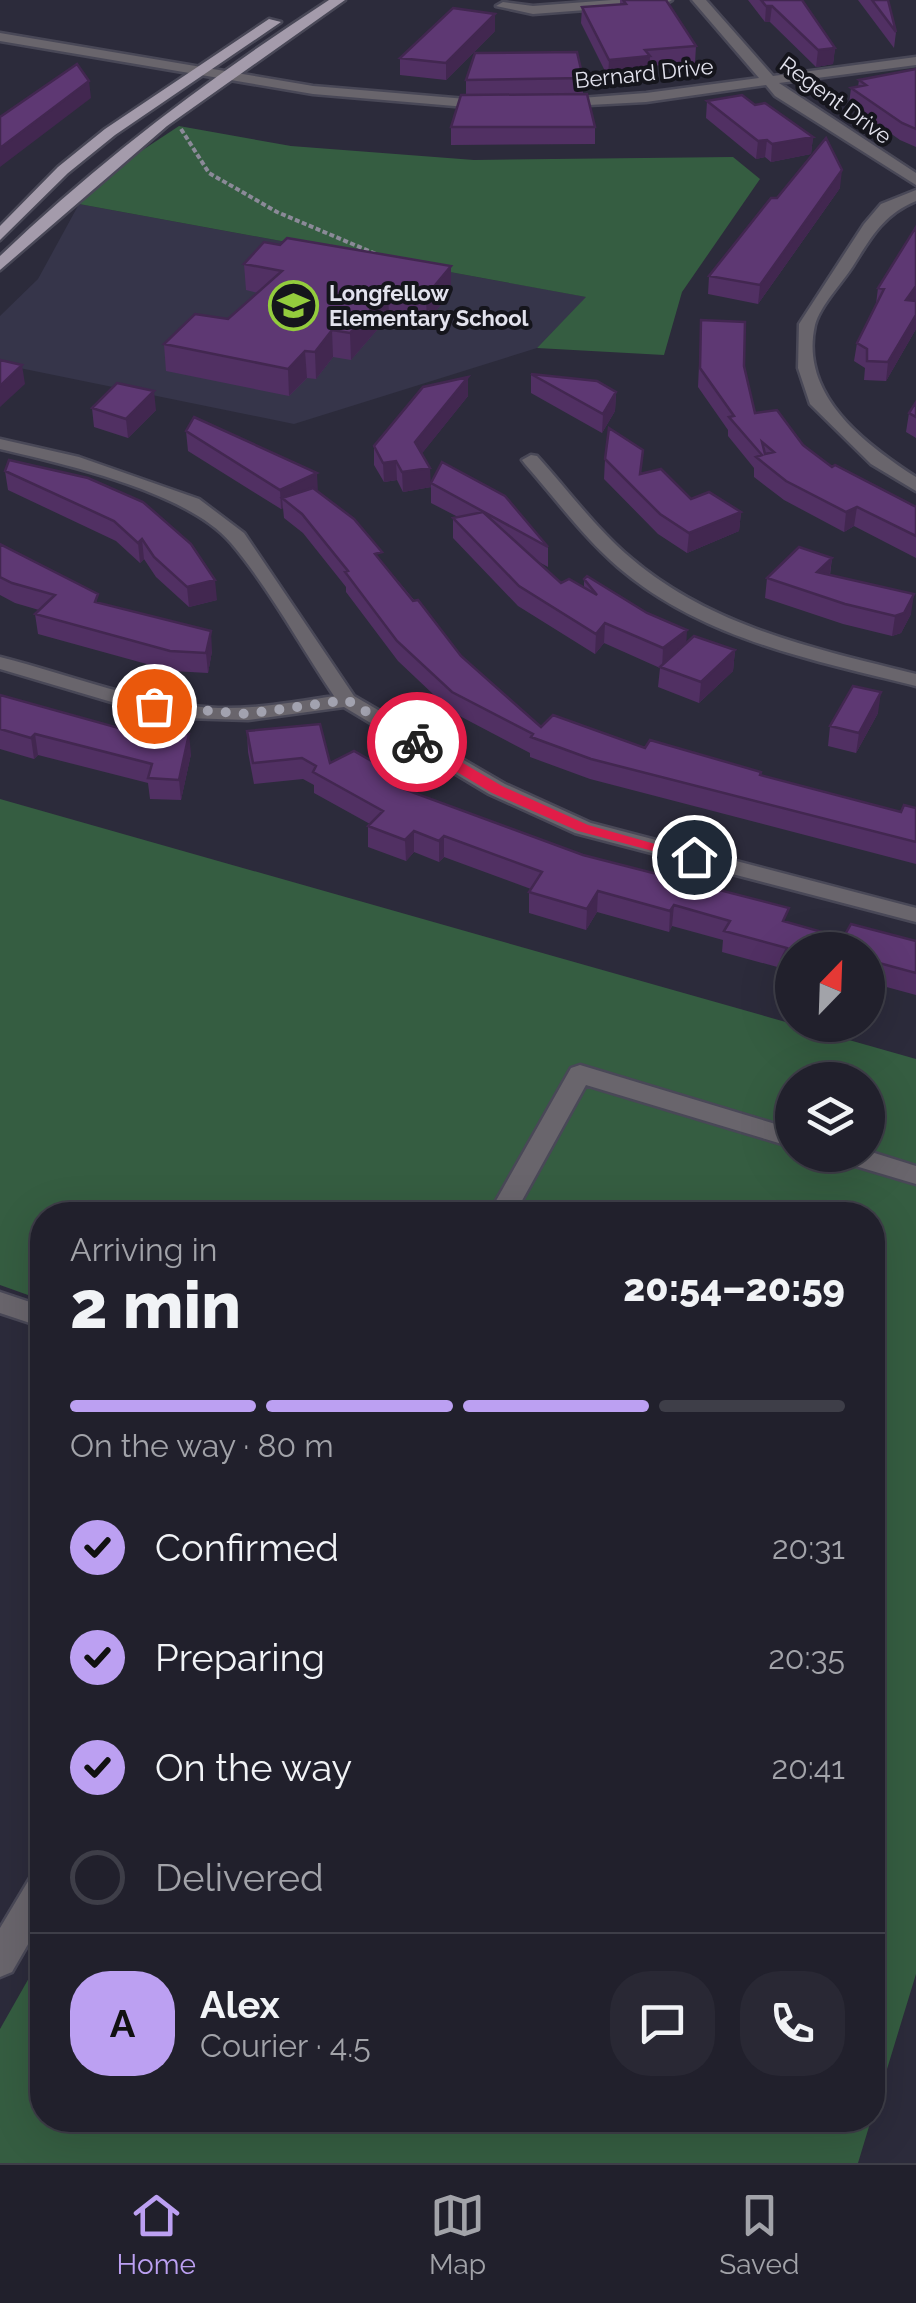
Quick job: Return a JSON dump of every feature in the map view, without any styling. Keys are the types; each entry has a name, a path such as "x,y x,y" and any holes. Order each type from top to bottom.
{"main road":[{"path":"0,265 104,166 338,0"},
{"path":"0,235 63,170 198,72 296,8"}],"street":[{"path":"503,6 533,10 665,0"},
{"name":"Regent Drive","path":"699,0 767,81 916,180"},
{"path":"0,38 352,95 505,106"},
{"name":"Bernard Drive","path":"544,104 634,101 916,61"},
{"path":"916,195 888,207 872,224 806,324 807,368 816,400 877,460 916,485"},
{"path":"0,444 73,460 192,503 237,538 347,700 497,790 583,828 916,915"},
{"path":"531,460 623,562 677,603 756,640 916,680"},
{"path":"0,662 154,706 198,712 246,714 347,700"},
{"path":"509,1202 580,1074 775,1133"},
{"path":"885,1165 916,1174"},
{"path":"0,1302 30,1313"},
{"path":"0,1960 30,1909"}],"path":[{"path":"180,126 209,173 276,212 390,261"}],"shaded area":[{"name":"Longfellow Elementary School","path":"79,204 587,297 537,348 294,424 0,364 0,316 38,279"}],"green space":[{"path":"179,126 291,146 474,160 733,157 760,179 682,292 664,355 537,348 586,297 79,204 129,159"},
{"path":"0,799 775,1019 775,1042 856,1042 916,1059 916,1974 885,2076 885,1202 30,1202 30,1296 0,1285"},
{"path":"30,1976 30,2132 867,2132 858,2163 0,2163 0,2029"}],"building":[{"path":"623,0 666,0 696,46 645,50 650,56 609,60 582,7 626,4"},
{"path":"761,0 802,0 835,48 818,50"},
{"path":"872,0 888,0 896,32"},
{"path":"453,8 495,14 446,63 400,58"},
{"path":"577,52 583,78 466,80 475,53"},
{"path":"77,64 89,81 0,148 0,117"},
{"path":"916,69 916,129 851,88 866,85 859,80"},
{"path":"587,94 595,127 451,127 461,95"},
{"path":"742,95 755,105 765,103 813,137 772,144 758,141 707,101"},
{"path":"826,138 842,170 760,285 709,276 771,198 777,198"},
{"path":"916,227 916,286 906,300 916,301 916,315 888,362 867,361 867,349 857,343 884,289 878,288"},
{"path":"287,238 451,266 426,296 388,290 350,333 332,330 315,352 305,351 288,369 164,344 195,314 228,319 282,271 244,264 264,242 280,245"},
{"path":"701,320 745,322 744,366 755,413 777,410 803,445 832,467 835,465 916,507 916,536 857,507 846,512 786,481 756,457 762,455 729,417 734,416 700,368"},
{"path":"0,360 22,365 0,386"},
{"path":"531,374 597,381 616,392 603,414"},
{"path":"468,377 415,442 430,468 402,472 396,461 383,463 374,446 423,387"},
{"path":"117,383 154,391 126,419 92,408"},
{"path":"194,417 317,473 280,490 186,431"},
{"path":"609,428 643,450 640,474 661,469 691,499 709,492 741,512 689,533 660,514 605,459"},
{"path":"9,460 88,478 143,502 191,544 215,580 187,587 154,557 142,539 138,543 114,521 5,471"},
{"path":"442,462 505,496 548,547 431,483"},
{"path":"313,488 354,519 382,552 375,554 413,601 418,600 461,656 541,727 553,715 645,748 650,740 761,772 760,775 901,812 904,805 916,808 916,842 591,759 531,737 533,734 452,692 397,641 345,572 348,571 302,514 282,498"},
{"path":"483,512 561,583 569,579 597,595 584,579 587,576 647,613 687,630 663,648 605,623 596,634 519,586 453,518"},
{"path":"0,544 98,594 95,602 211,631 206,653 170,651 35,614 55,595 0,577"},
{"path":"799,547 832,558 817,572 914,594 904,613 895,616 767,578"},
{"path":"694,636 735,650 701,682 660,667"},
{"path":"853,686 881,692 859,733 830,726"},
{"path":"0,695 158,739 159,733 189,734 179,780 148,778 152,764 0,729"},
{"path":"320,724 330,763 354,751 407,781 398,787 583,855 789,908 783,921 822,932 775,932 775,945 724,931 730,921 674,905 670,911 598,891 587,909 529,892 542,872 444,836 439,841 414,831 405,840 368,826 383,811 313,772 316,766 302,758 253,763 247,731"},
{"path":"851,924 882,932 846,932"},
{"path":"885,933 916,941 916,973 885,965"}],"way so far":[{"path":"154,706 246,714 347,700 417,742"}],"place":[{"name":"Longfellow Elementary School","path":"294,306"}],"route":[{"path":"417,742 497,790 583,828 694,857"}]}
